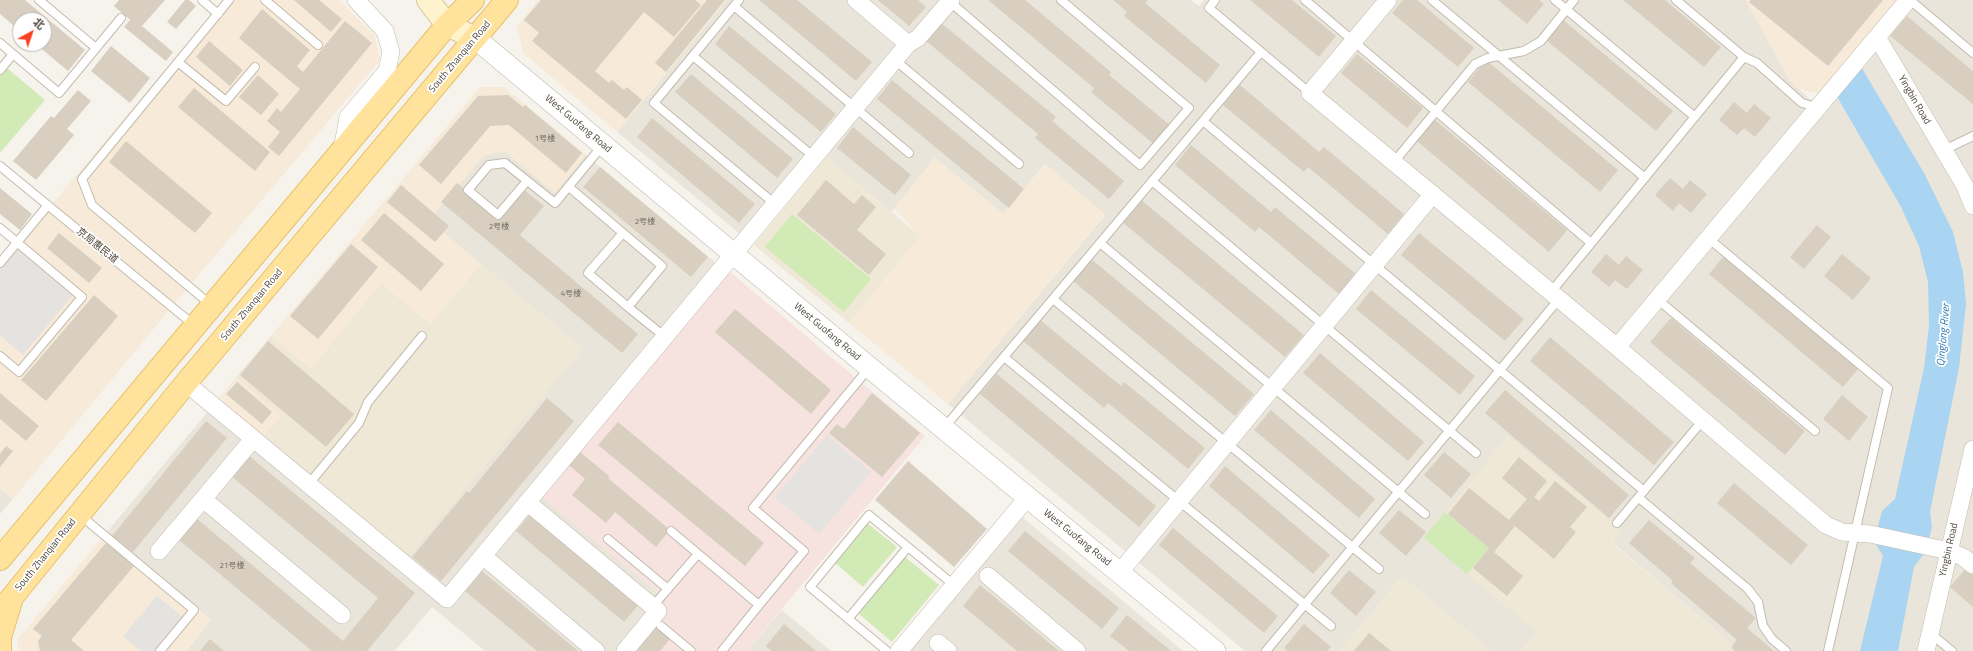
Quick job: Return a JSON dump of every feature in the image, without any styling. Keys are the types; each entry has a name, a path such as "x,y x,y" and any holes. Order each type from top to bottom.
{"main road":[{"name":"West Guofang Road","path":"428,0 458,9 476,38"},
{"name":"South Zhanqian Road","path":"6,604 186,383 476,38 506,0"},
{"path":"0,559 458,9"},
{"path":"0,651 0,637 6,604"}],"street":[{"path":"342,150 348,117 387,71 391,52 385,31 356,0"},
{"path":"856,0 908,44"},
{"path":"186,383 447,599 855,107 908,44 918,38 949,0"},
{"path":"1388,0 1310,93 1555,295 1826,525 1842,532 1862,533 1941,549 1963,557 1973,565"},
{"path":"1617,347 1909,0"},
{"name":"West Guofang Road","path":"476,38 870,368 1215,651"},
{"name":"Yingbin Road","path":"1872,43 1944,150 1965,186 1973,206"},
{"path":"1120,572 1433,194"},
{"path":"159,551 253,438"},
{"name":"Yingbin Road","path":"1926,651 1930,633 1941,549 1971,472 1973,449"},
{"path":"899,651 1028,497"},
{"path":"202,499 342,615"},
{"path":"527,502 658,611 625,651"},
{"path":"483,556 596,651"},
{"path":"988,576 1077,651"}],"lane":[{"path":"39,0 96,48"},
{"path":"202,0 218,14"},
{"path":"211,305 92,205 82,179 179,63 229,0"},
{"path":"265,0 318,45"},
{"path":"949,0 1140,165 1189,108 1061,0"},
{"path":"1215,0 1208,8 1310,93"},
{"path":"1305,0 1591,243"},
{"path":"1432,0 1645,178"},
{"path":"1555,0 1695,117"},
{"path":"1394,162 1475,64 1488,58 1500,57 1524,51 1541,41 1574,0"},
{"path":"1676,0 1744,57 1757,64 1802,103 1820,104"},
{"path":"1909,0 1973,53"},
{"path":"774,204 654,103 737,3 909,153"},
{"path":"0,43 59,93 121,18"},
{"path":"944,428 1261,52"},
{"path":"0,70 13,54"},
{"path":"693,56 814,157"},
{"path":"1266,651 1500,370 1591,243 1744,57"},
{"path":"895,60 1020,164"},
{"path":"179,63 226,101 255,67"},
{"path":"1202,121 1500,370 1748,589 1758,602 1763,626 1772,639 1786,651"},
{"path":"1944,150 1973,136"},
{"path":"527,181 498,215 468,190 489,165 505,162 555,204 603,145"},
{"name":"京局惠民道","path":"0,166 194,326"},
{"path":"1152,182 1476,453"},
{"path":"568,187 662,266 628,307"},
{"path":"0,263 48,205"},
{"path":"0,228 82,297 19,372 0,356"},
{"path":"623,233 588,274 665,337"},
{"path":"1708,238 1888,388 1862,533 1828,651"},
{"path":"1100,243 1425,514"},
{"path":"1053,299 1379,569"},
{"path":"1658,299 1815,431"},
{"path":"308,485 359,423 368,402 422,336"},
{"path":"1004,357 1331,626"},
{"path":"722,651 804,551 753,508 870,368"},
{"path":"1617,523 1702,420"},
{"path":"79,514 194,610 160,651"},
{"path":"887,651 810,587 869,515 954,585"},
{"path":"671,531 759,605"},
{"path":"608,539 668,589"},
{"path":"848,619 908,547"},
{"path":"653,606 698,554"},
{"path":"661,626 691,651"},
{"path":"1930,633 1952,651"}],"shaded area":[{"path":"224,0 339,0 375,36 380,60 170,309 13,499 0,488 0,266"},
{"path":"538,0 727,0 617,132 523,53 517,26"},
{"path":"727,0 1191,0 1199,6 1204,0 1746,0 1790,81 1824,112 1912,0 1973,0 1973,651 1739,651 1612,542 1521,651 1491,651 1402,577 1340,651 1245,651 948,404 1105,215 1045,164 1003,214 935,158 891,212 813,146 740,234 617,132"},
{"path":"1746,0 1900,0 1828,86 1818,93 1799,89 1790,81"},
{"path":"480,87 504,87 717,264 541,496 668,601 626,651 485,651 432,607 395,651 186,651 211,620 106,533 217,401 583,349 429,221"},
{"path":"480,87 504,87 586,155 555,193 504,151 484,156 429,220 481,264 430,324 381,283 311,370 271,336"},
{"path":"826,157 920,236 849,323 754,245"},
{"path":"935,158 1003,214 1045,164 1105,214 948,404 849,323 920,236 894,208"},
{"path":"19,244 76,291 23,355 0,335 0,267"},
{"path":"481,264 583,349 406,560 262,439 282,416 236,377 271,336 311,369 381,283 430,324"},
{"path":"729,271 925,436 747,651 626,651 668,601 541,496"},
{"path":"236,377 282,416 262,439 217,401"},
{"path":"827,435 871,472 819,534 775,497"},
{"path":"1508,436 1623,531 1612,543 1739,651 1521,651 1537,632 1424,538"},
{"path":"0,488 13,499 0,514"},
{"path":"1021,516 1183,651 908,651"},
{"path":"106,533 211,620 185,651 19,651 17,640"},
{"path":"1402,577 1491,651 1340,651"},
{"path":"157,596 184,618 156,651 141,651 123,636"},
{"path":"782,610 831,651 747,651"}],"green space":[{"path":"0,62 45,100 0,153"},
{"path":"792,214 871,279 844,312 765,247"},
{"path":"1445,512 1489,548 1467,574 1424,538"},
{"path":"867,523 897,547 863,587 834,562"},
{"path":"904,556 939,585 892,642 858,613"}],"water":[{"name":"Qinglong River","path":"1860,65 1924,173 1953,232 1963,272 1966,304 1959,368 1930,512 1932,527 1925,552 1914,567 1898,651 1860,651 1883,556 1874,541 1882,511 1895,499 1924,368 1929,326 1928,282 1919,246 1900,205 1836,95"}],"building":[{"path":"0,0 25,0 39,12 12,12 12,24 0,14"},
{"path":"119,0 165,0 142,26 173,52 166,61 124,27 130,20 114,6"},
{"path":"185,0 189,0 196,6 176,29 167,22"},
{"path":"294,0 319,0 342,19 331,32"},
{"path":"541,0 695,0 701,5 674,37 644,12 595,71 609,83 612,80 624,90 627,87 642,100 626,119 532,41 539,33 524,20"},
{"path":"707,0 725,0 666,72 655,63"},
{"path":"759,0 797,0 872,62 856,81"},
{"path":"878,0 918,0 926,7 909,26"},
{"path":"988,0 1025,0 1111,72 1109,75 1171,126 1155,145 1091,92 1094,88"},
{"path":"1113,0 1148,0 1145,3 1220,65 1206,83 1124,16 1127,12"},
{"path":"1250,0 1292,0 1336,36 1319,57"},
{"path":"1403,0 1417,0 1474,48 1458,67 1392,13"},
{"path":"1498,0 1539,0 1544,4 1527,24"},
{"path":"1623,0 1665,0 1721,47 1704,67"},
{"path":"1751,0 1883,0 1828,66 1749,2"},
{"path":"262,9 310,50 297,66 303,72 345,21 372,43 279,156 268,147 280,132 267,121 277,108 281,112 300,89 239,38"},
{"path":"1907,16 1973,71 1973,104 1890,36"},
{"path":"1563,20 1673,111 1656,131 1546,40"},
{"path":"52,22 85,50 68,71 45,52 52,52"},
{"path":"941,23 1056,117 1052,121 1124,181 1109,199 1035,138 1038,134 926,41"},
{"path":"729,26 836,114 821,132 715,44"},
{"path":"209,41 243,70 230,86 196,57"},
{"path":"111,46 150,78 130,103 91,71"},
{"path":"1357,54 1423,108 1407,128 1341,73"},
{"path":"1486,60 1618,170 1600,192 1468,82"},
{"path":"691,74 793,159 777,178 675,92"},
{"path":"258,75 279,94 261,115 239,97"},
{"path":"892,80 1024,189 1009,208 877,99"},
{"path":"1240,85 1319,152 1324,147 1404,214 1388,234 1308,167 1304,172 1223,105"},
{"path":"194,88 270,152 255,171 178,107"},
{"path":"78,90 91,101 67,129 74,135 36,180 13,161 51,116 54,118"},
{"path":"508,95 523,107 525,105 582,153 566,173 509,125 490,126 441,184 419,165 478,96"},
{"path":"1734,102 1747,113 1754,104 1771,118 1755,137 1744,128 1737,135 1719,120"},
{"path":"652,118 755,204 739,223 637,137"},
{"path":"1435,120 1567,230 1549,252 1417,141"},
{"path":"853,127 911,175 895,195 837,148"},
{"path":"126,141 212,213 195,233 109,162"},
{"path":"1191,145 1271,212 1275,207 1356,274 1339,294 1259,227 1255,232 1175,165"},
{"path":"600,167 708,257 691,277 583,187"},
{"path":"1670,178 1683,189 1690,180 1707,194 1691,213 1679,203 1673,211 1655,195"},
{"path":"826,180 854,204 862,195 876,207 857,230 886,254 869,275 797,215"},
{"path":"457,183 499,218 523,189 544,206 520,235 638,334 622,353 441,202"},
{"path":"401,185 449,226 435,242 387,202"},
{"path":"0,188 32,214 20,230 0,214"},
{"path":"1140,199 1304,335 1285,357 1121,221"},
{"path":"384,213 444,264 421,291 361,240"},
{"path":"1817,225 1831,237 1804,269 1790,257"},
{"path":"59,233 102,268 89,283 47,248"},
{"path":"1419,233 1524,319 1505,341 1401,255"},
{"path":"351,244 378,267 318,339 290,316"},
{"path":"1729,250 1864,362 1843,387 1709,274"},
{"path":"1606,254 1619,265 1626,256 1643,270 1627,289 1615,280 1609,287 1591,272"},
{"path":"1842,254 1871,278 1853,300 1824,276"},
{"path":"1090,258 1254,394 1235,416 1072,280"},
{"path":"1371,290 1475,376 1460,395 1356,309"},
{"path":"94,295 118,316 46,401 21,380"},
{"path":"735,309 831,390 811,414 715,332"},
{"path":"1671,318 1805,431 1785,455 1650,342"},
{"path":"1040,320 1121,386 1124,382 1205,448 1188,469 1108,403 1104,408 1023,341"},
{"path":"1550,337 1674,442 1654,465 1530,361"},
{"path":"268,341 354,414 326,447 240,375"},
{"path":"1320,353 1424,442 1408,461 1303,373"},
{"path":"997,374 1156,506 1139,527 980,394"},
{"path":"237,382 272,412 262,424 226,394"},
{"path":"1505,390 1629,495 1609,518 1485,413"},
{"path":"0,393 39,426 26,441 0,419"},
{"path":"872,393 920,433 882,477 829,433 837,424 844,429"},
{"path":"1842,395 1868,417 1849,441 1823,419"},
{"path":"547,398 574,421 441,581 412,557 467,491 469,493"},
{"path":"1271,410 1375,499 1359,518 1254,430"},
{"path":"206,421 227,438 133,552 112,536"},
{"path":"618,422 764,543 745,566 598,445"},
{"path":"6,446 13,451 0,467 0,454"},
{"path":"580,452 609,476 608,478 670,530 656,547 615,512 606,523 572,495 585,479 569,465"},
{"path":"1444,452 1471,474 1451,498 1424,475"},
{"path":"248,455 415,593 367,651 312,651 178,539 196,518 343,641 378,598 231,476"},
{"path":"1519,457 1547,481 1534,497 1539,501 1555,481 1587,507 1570,527 1576,532 1554,559 1515,526 1494,552 1523,576 1507,596 1473,568 1489,548 1448,514 1469,488 1509,520 1527,499 1502,478"},
{"path":"908,461 987,529 954,567 875,500"},
{"path":"1225,466 1330,555 1313,574 1209,486"},
{"path":"1734,483 1808,545 1791,565 1717,503"},
{"path":"1399,510 1426,532 1406,556 1379,533"},
{"path":"533,511 641,602 624,622 516,531"},
{"path":"1649,520 1695,558 1690,563 1756,618 1747,628 1774,651 1735,651 1731,648 1737,640 1671,583 1673,581 1629,543"},
{"path":"1173,528 1278,616 1264,633 1159,545"},
{"path":"1025,531 1119,608 1102,629 1008,551"},
{"path":"106,543 134,566 71,640 84,651 40,651 38,641 42,636 33,629"},
{"path":"1967,567 1973,572 1973,607 1950,587"},
{"path":"1349,570 1376,592 1356,616 1330,593"},
{"path":"482,571 578,651 537,651 465,591"},
{"path":"980,585 1059,651 1017,651 963,606"},
{"path":"1127,615 1171,651 1129,651 1110,636"},
{"path":"651,623 670,639 660,651 628,651"},
{"path":"784,624 816,651 771,651 766,646"},
{"path":"1304,624 1331,647 1327,651 1288,651 1284,648"},
{"path":"1369,633 1391,651 1354,651"},
{"path":"210,639 224,651 200,651"}]}
